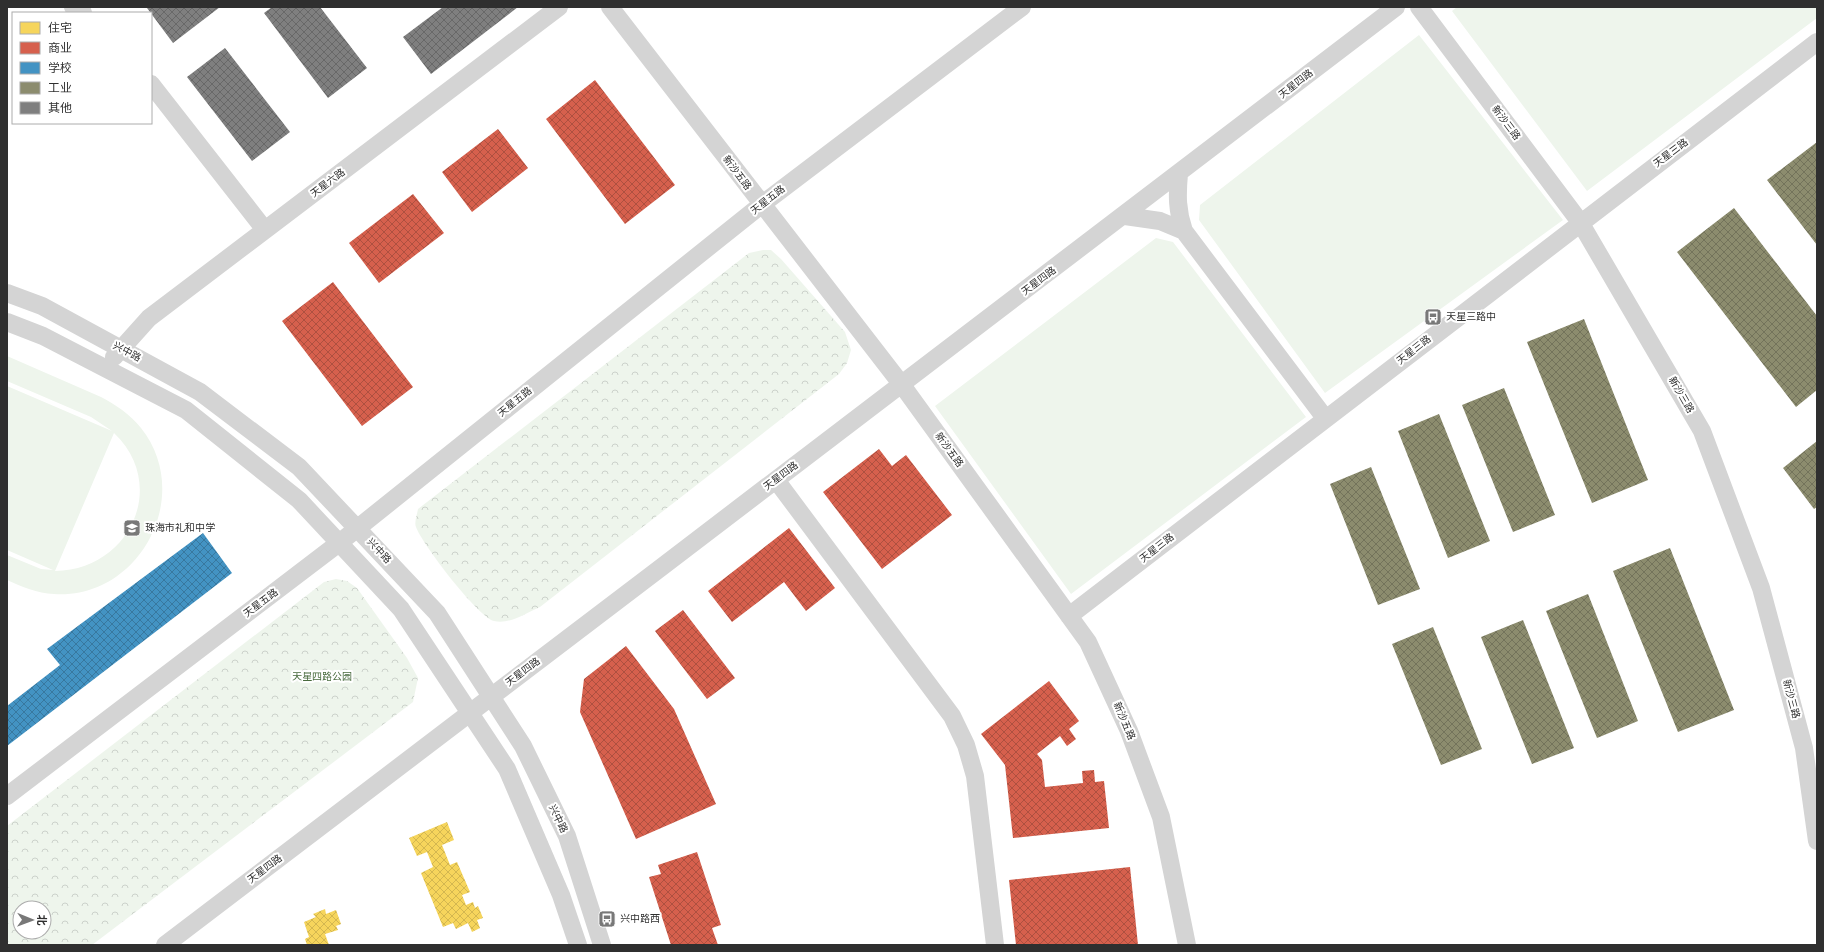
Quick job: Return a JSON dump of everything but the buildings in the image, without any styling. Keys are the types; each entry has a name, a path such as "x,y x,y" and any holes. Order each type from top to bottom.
{"street":[{"name":"天星六路","path":"106,369 120,348 149,318 559,7"},
{"name":"新沙五路","path":"610,7 902,385 1088,642 1129,731 1161,817 1187,945"},
{"name":"天星五路","path":"7,796 339,543 761,204 1021,7"},
{"name":"天星四路","path":"165,945 1125,216 1396,7"},
{"name":"新沙三路","path":"1419,7 1580,222 1702,430 1760,588 1804,748 1817,841"},
{"name":"天星三路","path":"1069,616 1580,222 1817,42"},
{"path":"152,85 265,230"},
{"path":"1179,174 1177,198 1179,216 1184,231 1325,418"},
{"path":"1125,216 1160,221 1184,231"},
{"name":"兴中路","path":"7,293 42,306 200,392 299,467 437,613 523,746 567,836 602,945"},
{"path":"7,322 42,336 186,410 300,500 401,609 507,769 561,895 578,945"},
{"path":"776,480 952,716 966,745 975,776 995,945"}],"green space":[{"path":"1457,7 1817,7 1817,18 1587,191 1452,11"},
{"path":"1419,35 1563,220 1325,393 1199,220 1200,205"},
{"path":"1156,238 1173,242 1306,417 1071,594 935,406"},
{"path":"771,250 781,259 845,332 851,350 847,363 839,374 540,607 517,618 506,621 494,621 486,617 451,579 420,536 415,525 418,509 749,253"},
{"path":"7,356 101,397 122,410 137,423 156,455 162,483 160,512 150,539 133,562 111,580 84,591 54,594 30,589 7,580 7,555 41,569 53,570 7,550 7,386 112,431 91,417 7,381","holes":["114,433 130,454 139,476 139,499 133,521 121,541 104,556 81,567 55,571"]},
{"name":"天星四路公园","path":"336,579 347,581 357,588 407,658 418,678 413,702 92,945 7,945 7,826 324,582"}],"place":[{"name":"天星三路中","path":"1433,317"},
{"name":"珠海市礼和中学","path":"132,528"},
{"name":"兴中路西","path":"607,919"}]}
